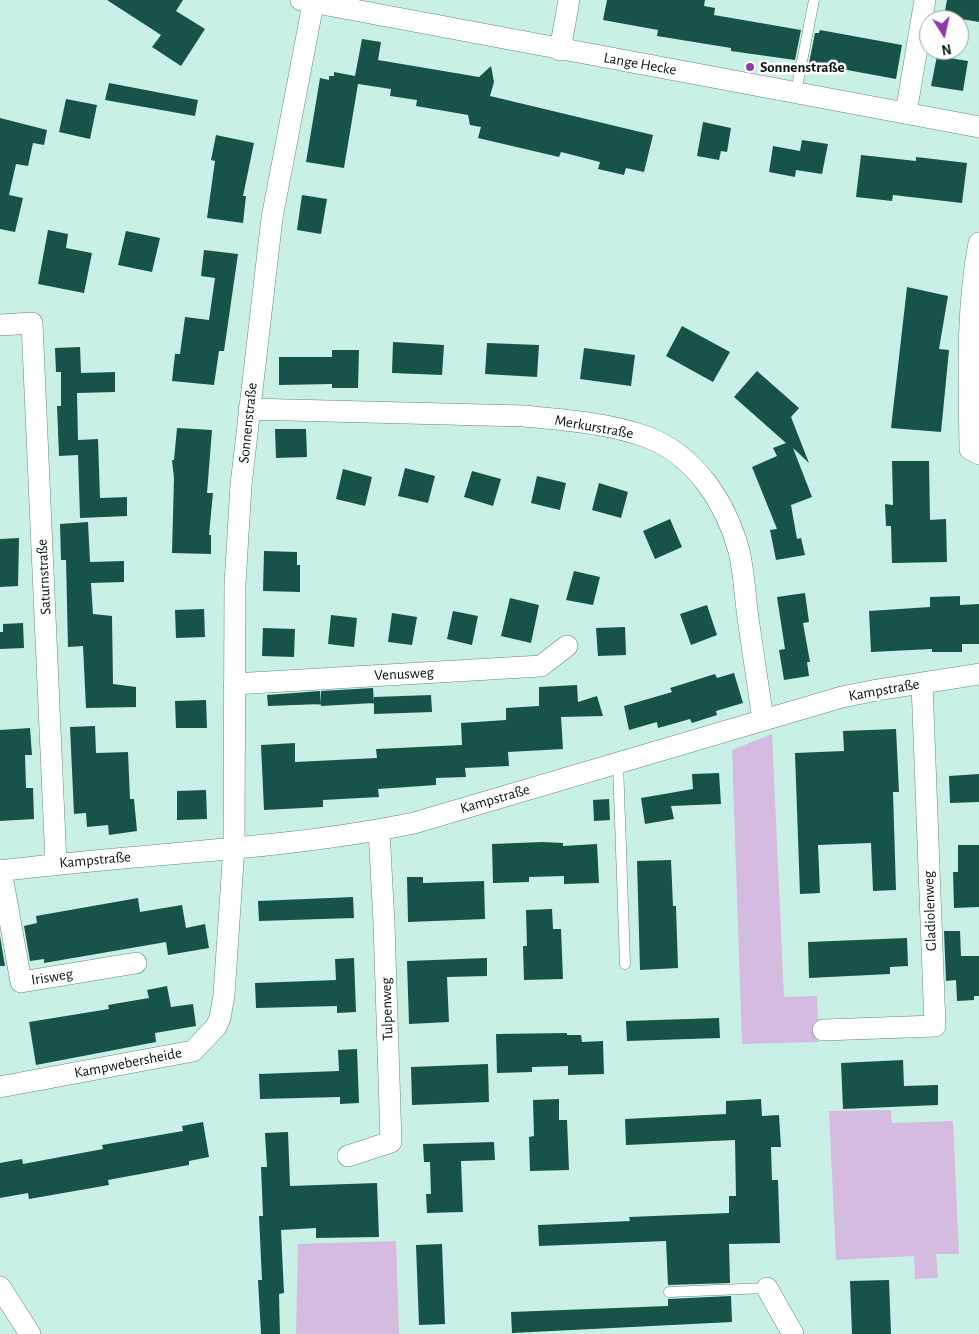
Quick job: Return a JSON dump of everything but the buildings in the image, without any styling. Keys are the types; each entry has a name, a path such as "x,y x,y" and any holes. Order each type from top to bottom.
{"street":[{"path":"560,50 569,0"},
{"path":"906,113 925,0"},
{"name":"Lange Hecke","path":"307,2 979,127"},
{"name":"Sonnenstraße","path":"234,847 235,584 249,409 272,218 307,2"},
{"path":"979,243 971,295 968,350 970,449 979,454"},
{"name":"Saturnstraße","path":"0,325 32,323 56,864"},
{"name":"Merkurstraße","path":"249,409 533,417 624,430 648,438 668,448 686,461 704,479 718,500 739,551 763,720"},
{"name":"Venusweg","path":"234,684 541,666 567,646"},
{"name":"Kampstraße","path":"1,870 234,847 379,830 414,823 842,698 979,674"},
{"name":"Gladiolenweg","path":"823,1030 935,1026 922,683"},
{"name":"Tulpenweg","path":"348,1156 391,1142 379,830"},
{"name":"Kampwebersheide","path":"0,1087 167,1057 194,1051 203,1043 211,1034 220,1018 224,995 234,847"},
{"name":"Irisweg","path":"1,870 21,982 136,963"},
{"path":"0,1287 30,1334"},
{"path":"766,1288 794,1334"}],"lane":[{"path":"796,92 814,0"},
{"path":"618,763 625,964"},
{"path":"669,1292 766,1288"}],"shaded area":[{"path":"772,734 784,997 817,996 819,1042 742,1044 732,750"},
{"path":"891,1110 892,1123 953,1121 959,1254 936,1254 938,1278 915,1279 914,1256 836,1260 829,1111"},
{"path":"396,1241 399,1334 296,1334 298,1244"}],"place":[{"name":"Sonnenstraße","path":"750,67"}]}
